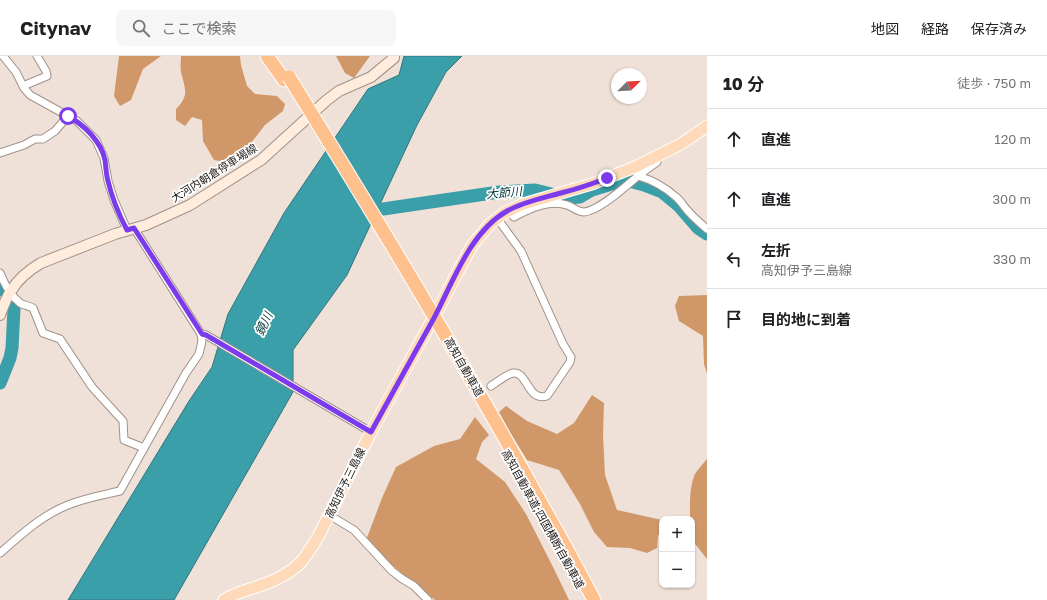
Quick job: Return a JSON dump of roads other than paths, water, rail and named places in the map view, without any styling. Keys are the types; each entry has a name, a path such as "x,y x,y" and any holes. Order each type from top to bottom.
{"highway":[{"name":"高知自動車道","path":"267,56 286,79 368,206 445,334 500,436 566,548 594,600"},
{"name":"高知自動車道","path":"276,56 286,79"},
{"name":"高知自動車道;四国横断自動車道","path":"500,436 587,600"}],"main road":[{"name":"大河内朝倉停車場線","path":"0,315 10,292 30,270 41,263 115,234 146,225 190,205 261,160 327,100 339,91 371,77 394,58 394,56"},
{"name":"高知伊予三島線","path":"224,600 272,580 301,562 318,537 371,432 473,244 482,232 508,210 523,204 592,184 623,172 656,157 691,138 707,126"}],"street":[{"path":"2,56 16,72 23,86 30,95 77,121 96,140 104,158 108,181 114,200 131,229 204,334 371,432"},
{"path":"23,86 47,76 46,71 37,56"},
{"path":"0,153 24,145 35,139 43,138 55,131 68,116"},
{"path":"508,210 514,217 544,205 566,205 583,212 590,211 622,191 628,184 657,162 656,157"},
{"path":"637,177 650,180 670,192 678,198 688,211 707,229"},
{"path":"491,386 511,373 516,373 521,376 536,396 542,398 547,396 570,362 571,357 521,251 497,218"},
{"path":"0,272 10,292 21,304 32,308 43,333 60,339 92,387 122,421 124,440 144,448"},
{"path":"0,553 40,520 69,504 120,491 186,373 199,354 204,334"},
{"path":"329,515 354,530 392,571 414,586 428,600"}],"water":[{"name":"鏡川","path":"404,56 462,56 446,72 417,125 347,275 293,350 293,392 174,600 68,600 189,401 212,367 228,314 284,213 368,89 399,75"}],"waterway":[{"name":"大節川","path":"359,209 383,209 499,192 535,190 568,198 580,197 592,190 625,180 662,192 679,206 698,228 707,234"},
{"path":"0,383 10,358 12,348 14,309 12,303"}]}
